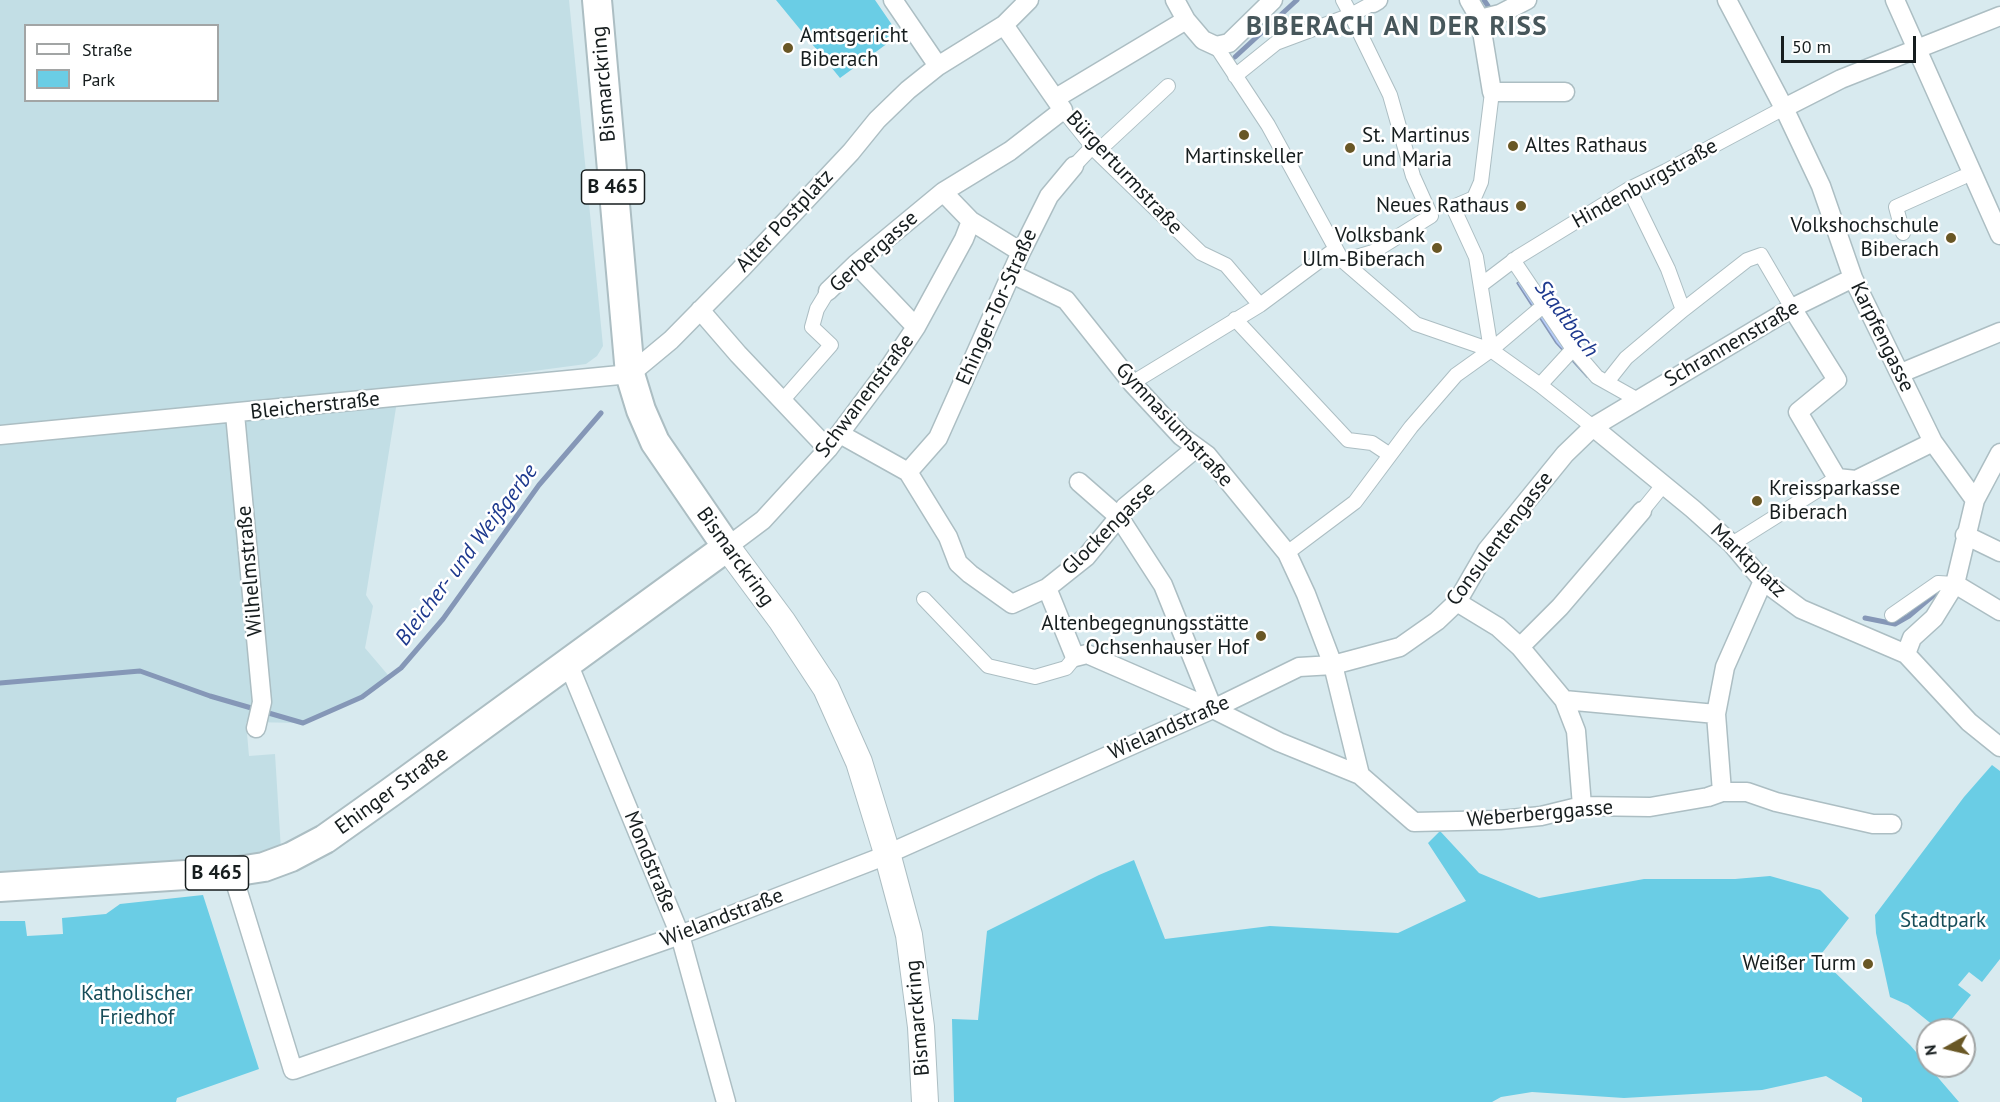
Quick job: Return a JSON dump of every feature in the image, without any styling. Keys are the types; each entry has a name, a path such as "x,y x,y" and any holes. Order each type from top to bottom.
{"main road":[{"name":"Bismarckring","path":"597,0 630,374 655,442 727,547 782,621 826,688 859,762 909,935 915,971 925,1102"},
{"name":"Ehinger Straße","path":"0,887 232,872 264,867 308,850 727,547"}],"street":[{"path":"893,0 938,66 1004,25 1029,0"},
{"path":"1175,0 1186,20 1203,40 1216,46 1268,125 1343,261"},
{"path":"1216,46 1229,43 1273,0"},
{"path":"1343,0 1390,95 1413,176 1431,216 1373,252 1343,261"},
{"path":"1469,0 1480,19 1492,92 1481,182 1474,198 1453,207 1476,257 1491,350"},
{"path":"1480,19 1500,14 1527,0"},
{"name":"Karpfengasse","path":"1727,0 1779,110 1821,186 1852,278 1933,442 1975,500"},
{"path":"1895,0 2000,235"},
{"path":"1236,76 1276,43 1351,15 1376,2"},
{"name":"Hindenburgstraße","path":"1480,285 1516,259 1629,189 1779,110 1841,79 2000,16"},
{"path":"1021,252 971,221 943,192 1010,151 1060,104 1186,20"},
{"name":"Bürgerturmstraße","path":"1004,25 1095,149 1201,253 1226,265 1260,305"},
{"name":"Alter Postplatz","path":"630,374 671,340 886,111 938,66"},
{"name":"Ehinger-Tor-Straße","path":"908,472 938,438 1021,252 1049,196 1074,166 1168,86"},
{"path":"1492,92 1565,92"},
{"path":"1903,233 1896,207 1964,177"},
{"path":"1629,189 1668,269 1683,309"},
{"name":"Gerbergasse","path":"782,401 831,345 812,327 817,309 828,291 856,264 943,192"},
{"name":"Schwanenstraße","path":"727,547 763,520 840,434 916,327 964,239 971,221"},
{"path":"1132,383 1260,305 1330,254 1343,261 1416,324 1491,350 1593,427"},
{"path":"1607,382 1626,358 1683,309 1747,260 1761,255 1837,380 1798,412 1837,478"},
{"path":"1516,259 1539,309 1570,352 1597,376 1638,400"},
{"path":"856,264 916,327"},
{"name":"Gymnasiumstraße","path":"1012,274 1066,300 1132,383 1181,436 1207,455 1287,553 1306,594 1333,665 1360,775"},
{"name":"Schrannenstraße","path":"1593,427 1792,308 1852,278"},
{"path":"1287,553 1355,502 1390,455 1456,375 1491,350 1539,309"},
{"path":"700,310 828,449"},
{"path":"1236,319 1348,440 1372,443 1390,455"},
{"path":"1900,373 2000,332"},
{"path":"1540,385 1570,352"},
{"name":"Bleicherstraße","path":"0,435 630,374"},
{"name":"Wilhelmstraße","path":"235,414 262,702 256,728"},
{"name":"Marktplatz","path":"1593,427 1664,484 1732,544 1763,581 1801,609 1906,654 1969,722 1993,742"},
{"name":"Consulentengasse","path":"1333,665 1400,647 1437,621 1457,602 1487,550 1565,454 1593,427"},
{"path":"840,434 908,472"},
{"path":"1732,544 1837,478 1856,480 1933,442"},
{"name":"Glockengasse","path":"908,472 948,537 958,563 1011,604 1047,588 1086,557 1125,507 1196,448"},
{"path":"1906,654 1912,638 1934,618 1955,584 1975,500 2000,453"},
{"path":"1079,482 1119,517 1163,585 1213,708"},
{"path":"1520,647 1560,607 1664,484"},
{"path":"1965,535 2000,552"},
{"path":"1722,792 1716,714 1725,667 1763,581"},
{"path":"1896,614 1938,583 1955,584 2000,612"},
{"path":"924,599 988,666 1035,677 1066,669 1074,657 1047,588"},
{"path":"1457,602 1498,627 1520,647 1564,700 1576,731 1582,806"},
{"name":"Weberberggasse","path":"1074,657 1087,654 1213,708 1279,742 1360,775 1414,822 1531,817 1582,806 1650,807 1708,797 1722,792 1746,792 1776,802 1873,824 1892,824"},
{"name":"Mondstraße","path":"568,663 680,935 726,1102"},
{"name":"Wielandstraße","path":"232,872 293,1070 680,935 887,854 1299,667 1333,665"},
{"path":"1564,700 1716,714"}],"shaded area":[{"path":"0,0 569,0 603,346 597,356 586,364 399,389 366,595 373,606 365,648 388,675 362,697 303,723 246,722 249,756 275,754 281,850 205,860 0,872"},
{"path":"1520,281 1590,374 1587,377 1556,343 1517,283"}],"green space":[{"path":"776,0 875,0 899,35 840,78"},
{"name":"Stadtpark","path":"1992,765 2000,771 2000,959 1982,982 1969,972 1958,985 1971,995 1953,1018 1924,1018 1908,1005 1890,997 1876,933 1875,915 1964,797"},
{"path":"1440,831 1479,873 1539,898 1644,879 1735,879 1770,876 1820,890 1849,918 1819,957 1916,1052 1916,1078 1938,1078 1959,1102 1862,1102 1862,1098 1826,1076 1762,1090 1624,1098 1532,1092 1501,1097 1492,1102 954,1102 952,1019 978,1020 987,931 1134,860 1165,939 1270,926 1398,933 1466,901 1428,843"},
{"name":"Katholischer Friedhof","path":"203,895 259,1069 177,1098 176,1102 0,1102 0,921 25,921 27,936 63,934 62,918 106,914 120,904"}],"waterway":[{"name":"Stadtbach","path":"1235,57 1297,0"},
{"name":"Stadtbach","path":"1484,0 1488,6"},
{"name":"Bleicher- und Weißgerbe","path":"0,683 140,671 210,696 303,723 362,697 401,668 443,619 539,485 601,413"},
{"name":"Stadtbach","path":"1865,618 1895,624 1909,616 1935,594"}],"place":[{"name":"Amtsgericht Biberach","path":"788,48"},
{"name":"Martinskeller","path":"1244,135"},
{"name":"Altes Rathaus","path":"1513,146"},
{"name":"St. Martinus und Maria","path":"1350,148"},
{"name":"Neues Rathaus","path":"1521,206"},
{"name":"Volkshochschule Biberach","path":"1951,238"},
{"name":"Volksbank Ulm-Biberach","path":"1437,248"},
{"name":"Kreissparkasse Biberach","path":"1757,501"},
{"name":"Altenbegegnungsstätte Ochsenhauser Hof","path":"1261,636"},
{"name":"Weißer Turm","path":"1868,964"}],"district":[{"name":"BIBERACH AN DER RISS","path":"1397,27"}]}
